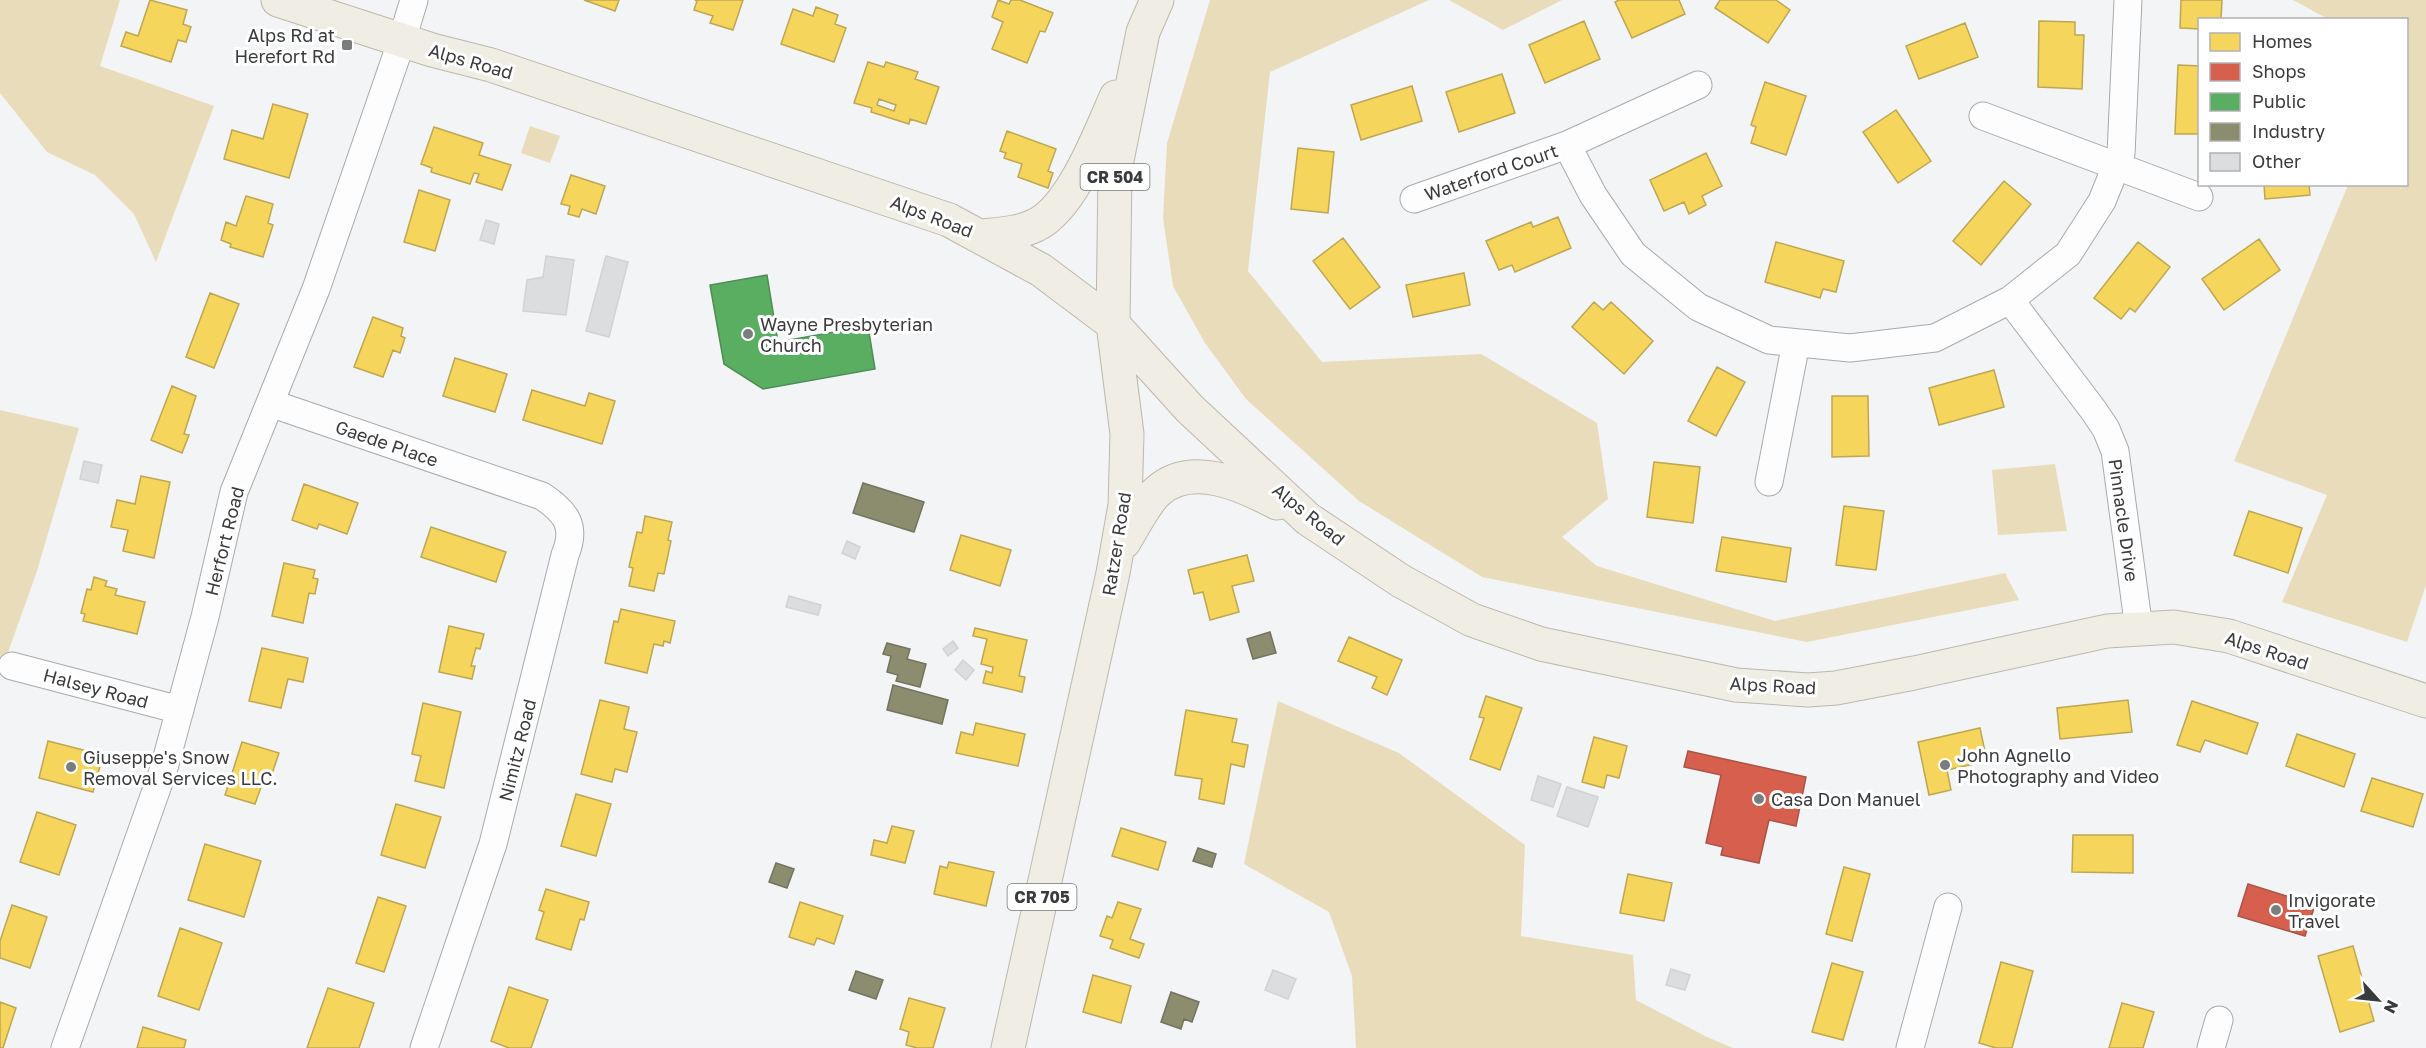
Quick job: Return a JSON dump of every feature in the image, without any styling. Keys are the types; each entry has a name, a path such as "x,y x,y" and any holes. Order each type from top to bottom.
{"main road":[{"name":"Alps Road","path":"278,0 402,40 490,65 949,220 982,236 1041,270 1113,324 1190,409 1308,519 1401,581 1472,620 1541,644 1736,685 1800,689 1836,688 2079,636 2174,627 2229,636 2426,701"},
{"name":"Ratzer Road","path":"1008,1048 1125,505 1127,432 1113,324 1115,170 1143,32 1157,0"},
{"path":"982,236 1012,233 1038,225 1059,208 1092,152 1143,32"},
{"path":"1116,553 1158,491 1182,478 1214,478 1246,487 1308,519"}],"street":[{"name":"Herfort Road","path":"65,1048 164,768 226,531 234,492 316,289 414,0"},
{"path":"1568,145 1593,195 1633,254 1698,307 1769,340 1850,348 1935,338 2010,300 2068,254 2102,201 2121,154 2128,0"},
{"name":"Waterford Court","path":"1414,199 1568,145 1698,85"},
{"path":"1983,116 2199,197"},
{"name":"Pinnacle Drive","path":"2010,300 2094,411 2106,429 2115,451 2139,629"},
{"path":"1770,482 1796,343"},
{"name":"Gaede Place","path":"270,403 504,483"},
{"name":"Nimitz Road","path":"424,1048 493,844 562,566 571,541 571,529 565,516 555,505 542,496 504,483"},
{"name":"Halsey Road","path":"12,666 180,710"},
{"path":"1910,1048 1948,907"},
{"path":"2211,1048 2219,1020"}],"shaded area":[{"path":"0,0 120,0 100,66 214,106 156,262 134,214 95,175 47,152 0,93"},
{"path":"1210,0 1429,0 1270,72 1248,271 1322,362 1481,354 1597,423 1608,499 1562,537 1597,566 1775,621 2005,573 2019,600 1807,642 1482,577 1359,501 1246,399 1205,343 1173,286 1163,218 1167,143"},
{"path":"1449,0 1562,0 1503,30"},
{"path":"2293,0 2426,0 2426,585 2407,642 2282,602 2327,495 2234,461 2348,186 2408,186 2408,18 2326,18"},
{"path":"530,126 560,136 550,163 521,153"},
{"path":"0,410 79,428 37,571 0,675"},
{"path":"2055,464 2067,531 1998,535 1992,470"},
{"path":"1278,701 1399,753 1525,845 1521,936 1633,955 1636,1000 1733,1048 1356,1048 1352,976 1329,912 1244,864"}],"building: Homes":[{"path":"150,0 187,10 183,24 191,27 186,42 178,40 171,62 121,46 126,32 138,36"},
{"path":"584,0 619,0 615,11"},
{"path":"695,0 743,0 733,30 710,23 713,16 694,10 697,1"},
{"path":"998,0 1009,4 1011,0 1020,0 1053,13 1045,32 1040,31 1027,63 992,49 1003,22 992,17"},
{"path":"1619,0 1679,0 1685,14 1632,38 1615,2"},
{"path":"1720,0 1776,0 1790,10 1768,43 1715,8"},
{"path":"2181,0 2222,0 2221,18 2198,18 2198,29 2180,28"},
{"path":"816,7 838,15 835,24 846,28 834,62 781,44 793,9 813,16"},
{"path":"1584,21 1600,59 1545,83 1529,45"},
{"path":"2039,21 2075,22 2075,35 2084,35 2082,89 2038,87"},
{"path":"1965,23 1978,57 1919,79 1906,46"},
{"path":"868,62 884,67 886,62 918,72 915,79 939,87 926,124 910,119 909,124 871,112 872,108 854,103","holes":["879,99 896,105 894,111 877,105"]},
{"path":"2178,65 2198,66 2198,134 2175,134"},
{"path":"1502,74 1515,113 1459,132 1446,92"},
{"path":"1765,82 1806,96 1786,155 1751,143 1756,127 1751,125"},
{"path":"1412,86 1422,121 1361,140 1351,105"},
{"path":"273,104 308,114 289,178 224,159 232,130 263,139"},
{"path":"1896,110 1931,161 1898,183 1863,132"},
{"path":"434,127 483,143 479,155 511,165 502,190 476,182 479,174 474,173 470,184 431,172 432,168 421,164"},
{"path":"1007,131 1056,149 1048,171 1053,173 1048,188 1018,177 1022,164 1004,158 1006,153 1000,151"},
{"path":"1298,148 1334,152 1328,213 1291,209"},
{"path":"1706,153 1722,186 1702,196 1706,205 1689,214 1684,202 1664,211 1650,180"},
{"path":"571,175 605,186 596,214 582,209 579,217 568,214 570,206 561,204"},
{"path":"2004,181 2031,204 1981,265 1953,241"},
{"path":"2264,186 2309,186 2310,195 2265,199"},
{"path":"419,190 450,200 435,251 404,242"},
{"path":"246,196 273,204 268,223 273,225 263,257 230,247 231,244 221,240 226,222 236,226"},
{"path":"1558,217 1571,248 1515,272 1512,265 1499,270 1486,241 1531,222 1533,227"},
{"path":"1343,238 1380,287 1350,309 1313,261"},
{"path":"2259,239 2280,270 2224,310 2202,279"},
{"path":"1776,242 1844,261 1836,292 1823,289 1820,298 1765,282"},
{"path":"2138,242 2170,267 2135,312 2130,308 2121,319 2094,298"},
{"path":"1464,273 1470,305 1413,317 1406,285"},
{"path":"210,293 239,304 214,368 186,357"},
{"path":"1594,302 1603,310 1611,302 1653,341 1624,374 1572,327"},
{"path":"373,317 403,328 401,336 405,338 400,353 393,350 383,377 354,367"},
{"path":"455,358 507,374 495,412 443,396"},
{"path":"1717,367 1745,382 1716,436 1688,421"},
{"path":"1994,370 2004,407 1939,425 1929,388"},
{"path":"172,386 196,396 184,434 189,435 182,453 151,440"},
{"path":"532,390 585,406 589,393 615,401 602,444 523,420"},
{"path":"1832,396 1868,396 1869,456 1832,457"},
{"path":"1654,462 1700,467 1693,523 1647,517"},
{"path":"141,476 170,482 154,558 123,551 128,530 111,527 117,500 135,504"},
{"path":"304,484 358,503 347,534 319,524 317,529 292,520"},
{"path":"1844,506 1884,511 1876,570 1836,565"},
{"path":"2249,511 2302,528 2288,573 2234,555"},
{"path":"645,516 672,522 668,540 671,541 664,574 658,573 654,591 629,586 633,568 629,567 637,532 642,533"},
{"path":"431,527 506,552 496,582 421,557"},
{"path":"961,535 1011,550 1000,586 950,570"},
{"path":"1722,537 1791,548 1786,582 1716,571"},
{"path":"1247,555 1254,581 1232,586 1239,612 1210,620 1203,592 1194,594 1188,570"},
{"path":"284,563 315,570 313,578 318,579 315,594 309,593 303,623 272,616"},
{"path":"94,577 107,581 105,586 117,589 115,595 145,602 137,634 83,621 85,614 81,613 87,589 91,590"},
{"path":"621,609 675,621 670,643 664,641 663,646 654,644 647,673 605,663 614,621 618,622"},
{"path":"449,626 484,634 480,649 476,648 471,666 475,666 472,679 439,672"},
{"path":"975,628 1027,640 1019,676 1025,677 1022,692 983,683 986,671 992,673 993,667 981,664 987,639 973,636"},
{"path":"1349,637 1402,660 1387,695 1372,688 1377,677 1338,661"},
{"path":"262,648 308,658 303,682 288,679 281,708 249,701"},
{"path":"1486,696 1522,708 1500,770 1470,759 1484,718 1479,717"},
{"path":"600,700 629,707 624,729 637,732 627,772 615,769 612,782 581,774"},
{"path":"2128,700 2132,732 2060,739 2057,708"},
{"path":"2192,701 2258,723 2247,754 2205,740 2200,752 2177,745"},
{"path":"423,703 461,712 444,788 415,781 421,756 412,754"},
{"path":"1186,710 1237,719 1232,742 1248,745 1244,767 1231,764 1224,804 1199,799 1202,779 1175,775"},
{"path":"976,723 1025,734 1018,766 956,753 961,732 973,735"},
{"name":"John Agnello Photography and Video","path":"1980,728 1987,761 1947,770 1951,790 1929,795 1918,742"},
{"path":"2297,734 2355,754 2344,787 2286,766"},
{"path":"1594,737 1627,746 1619,778 1607,775 1604,788 1582,782"},
{"name":"Giuseppe's Snow Removal Services LLC.","path":"48,741 103,755 93,792 39,778"},
{"path":"242,742 279,753 271,777 265,776 255,804 225,795"},
{"path":"2372,778 2423,794 2413,827 2361,811"},
{"path":"576,794 611,804 596,856 561,846"},
{"path":"396,804 441,817 425,868 381,855"},
{"path":"37,812 76,825 59,875 20,862"},
{"path":"892,826 914,831 905,863 871,855 874,840 887,843"},
{"path":"1121,828 1166,842 1158,870 1112,856"},
{"path":"2073,835 2133,835 2133,873 2072,872"},
{"path":"205,844 261,861 244,917 188,900"},
{"path":"949,862 994,872 986,906 934,894 940,866 947,868"},
{"path":"1844,867 1870,874 1852,941 1826,934"},
{"path":"1628,874 1672,883 1664,921 1620,913"},
{"path":"546,889 589,902 584,920 580,919 571,950 536,939 544,912 539,910"},
{"path":"378,897 406,906 384,972 356,963"},
{"path":"800,902 843,916 834,944 817,938 814,945 789,937"},
{"path":"1118,902 1141,909 1130,939 1144,944 1139,958 1110,948 1113,940 1100,936 1107,916 1112,918"},
{"path":"12,905 47,917 30,968 0,958 0,941"},
{"path":"180,928 222,943 199,1010 158,996"},
{"path":"2353,946 2374,1021 2340,1032 2318,956"},
{"path":"2001,962 2033,971 2012,1048 1996,1048 1979,1043"},
{"path":"1832,963 1863,972 1843,1040 1812,1032"},
{"path":"1093,975 1131,986 1121,1023 1083,1012"},
{"path":"509,987 548,1000 531,1048 509,1048 491,1041"},
{"path":"328,988 374,1003 359,1048 307,1048"},
{"path":"909,998 945,1008 933,1048 906,1045 909,1032 900,1029"},
{"path":"0,1002 16,1008 3,1048 0,1048"},
{"path":"2122,1003 2154,1012 2143,1048 2109,1048"},
{"path":"143,1027 186,1040 184,1048 137,1048"}],"building: Shops":[{"name":"Casa Don Manuel","path":"1688,751 1806,777 1796,826 1769,820 1759,863 1721,855 1723,847 1706,843 1721,775 1684,767"},
{"name":"Invigorate Travel","path":"2248,884 2315,905 2305,936 2238,916"}],"building: Public":[{"name":"Wayne Presbyterian Church","path":"767,275 778,342 868,326 875,369 763,389 724,364 710,285"}],"building: Industry":[{"path":"863,483 924,502 914,532 853,513"},
{"path":"1270,632 1276,653 1253,659 1247,639"},
{"path":"887,643 910,649 907,659 926,664 920,687 896,681 898,675 887,672 891,656 883,654"},
{"path":"893,685 948,700 942,724 887,710"},
{"path":"1198,848 1216,854 1212,867 1193,861"},
{"path":"776,863 794,869 787,888 769,882"},
{"path":"856,971 883,980 876,999 849,990"},
{"path":"1171,992 1199,1002 1192,1022 1184,1019 1181,1029 1161,1022"}],"building: Other":[{"path":"486,220 499,224 494,244 480,240"},
{"path":"546,256 574,260 566,315 523,311 527,280 543,277"},
{"path":"606,256 628,262 609,337 586,331"},
{"path":"84,461 102,465 98,483 80,479"},
{"path":"847,541 860,547 855,559 842,553"},
{"path":"789,596 821,605 818,615 786,607"},
{"path":"953,641 958,648 948,656 943,649"},
{"path":"963,660 974,670 966,680 955,670"},
{"path":"1538,776 1561,784 1553,807 1531,800"},
{"path":"1567,787 1598,797 1588,827 1557,816"},
{"path":"1671,969 1690,975 1685,990 1666,985"},
{"path":"1273,970 1296,979 1288,999 1265,990"}],"place":[{"name":"Alps Rd at Herefort Rd","path":"347,45"},
{"name":"Wayne Presbyterian Church","path":"748,334"},
{"name":"John Agnello Photography and Video","path":"1945,765"},
{"name":"Giuseppe's Snow Removal Services LLC.","path":"71,767"},
{"name":"Casa Don Manuel","path":"1759,799"},
{"name":"Invigorate Travel","path":"2276,910"}]}
